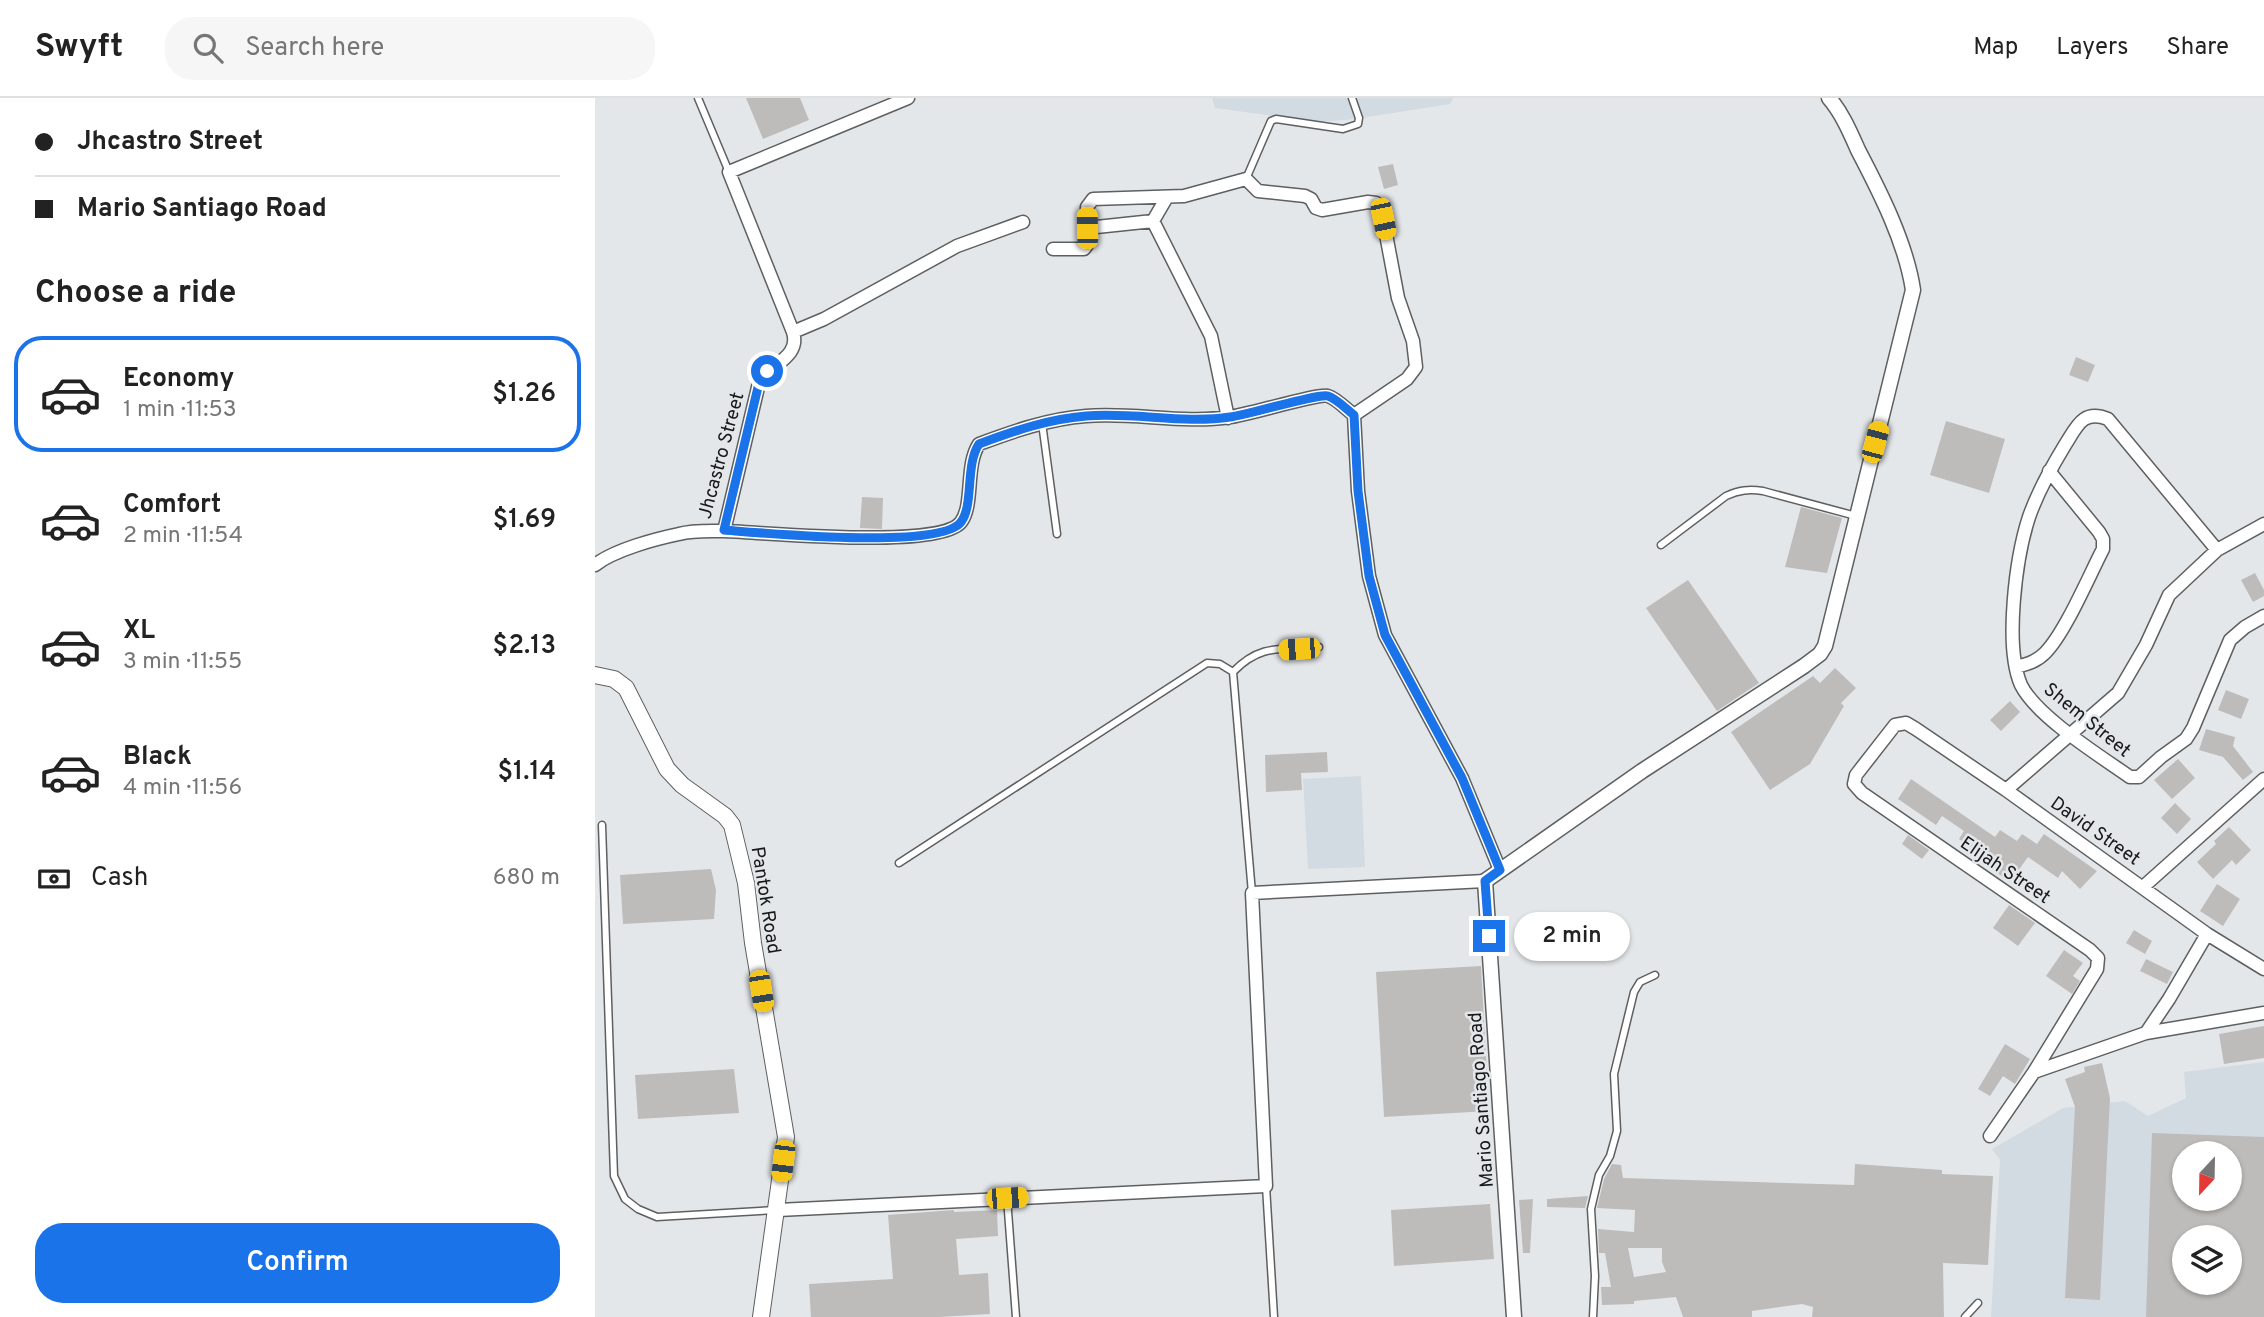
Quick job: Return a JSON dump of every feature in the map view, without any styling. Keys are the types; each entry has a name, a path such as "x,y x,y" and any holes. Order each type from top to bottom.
{"main road":[{"name":"Pantok Road","path":"595,675 614,679 626,688 667,769 682,785 725,816 732,825 746,883 753,943 786,1137 778,1210 761,1317"}],"street":[{"path":"908,98 729,172 793,332 824,319 957,247 1023,222"},
{"path":"778,1210 1266,1186 1252,893 1485,881 1642,771 1820,654 1825,646 1913,290 1906,259 1877,187 1840,112 1829,98"},
{"path":"1053,248 1084,249 1087,245 1087,207 1093,199 1184,196 1246,179 1258,191 1305,197 1322,210 1368,202 1377,203 1381,208 1398,298 1413,341 1416,367 1407,379 1354,415"},
{"path":"1153,221 1167,197"},
{"path":"1087,228 1153,221"},
{"path":"1153,221 1211,336 1228,418"},
{"name":"Jhcastro Street","path":"595,565 640,545 681,533 724,530 759,383 767,371 792,352 795,339 793,332"},
{"path":"724,530 868,537 943,533 962,521 972,460 979,444 1042,421 1088,415 1228,418 1273,409 1319,395 1329,396 1354,415 1358,491 1369,576 1385,635 1462,778 1500,870"},
{"name":"Shem Street","path":"2217,550 2108,419 2098,415 2087,416 2078,425 2049,471 2029,518 2012,619 2013,655 2029,699 2130,778 2139,777 2186,739 2230,640 2264,616"},
{"path":"2016,667 2032,663 2045,653 2103,549 2103,539 2099,532 2049,471"},
{"path":"2006,790 2118,693 2146,645 2169,595 2217,550 2264,524"},
{"name":"David Street","path":"1906,723 2006,790 2207,934 2264,969"},
{"name":"Elijah Street","path":"1906,723 1895,725 1856,775 1854,784 1862,793 2098,958 2097,969 2034,1072 1990,1136"},
{"path":"2143,887 2264,779"},
{"name":"Mario Santiago Road","path":"1485,881 1514,1317"},
{"path":"2146,1033 2207,934"},
{"path":"2034,1072 2146,1033 2264,1013"}],"lane":[{"path":"698,98 729,172"},
{"path":"1246,179 1271,121 1276,118 1343,129 1358,124 1359,118 1352,98"},
{"path":"1042,421 1057,534"},
{"path":"1661,545 1726,496 1749,489 1856,516"},
{"path":"1252,893 1233,672 1245,659 1260,651 1319,647"},
{"path":"899,863 1207,663 1220,664 1233,672"},
{"path":"602,825 614,1176 625,1199 638,1209 657,1217 778,1210"},
{"path":"1593,1317 1595,1276 1591,1209 1599,1175 1617,1131 1614,1074 1634,992 1640,982 1655,975"},
{"path":"1266,1186 1274,1317"},
{"path":"1007,1198 1016,1317"},
{"path":"1965,1317 1978,1303"}],"shaded area":[{"path":"1212,98 1453,98 1450,104 1319,122 1215,108"},
{"path":"1361,776 1365,867 1308,869 1303,779"},
{"path":"2264,1062 2264,1317 1991,1317 2000,1160 1992,1149 2063,1108 2125,1101 2148,1116 2186,1098 2184,1072"}],"building":[{"path":"746,98 800,98 809,120 763,139"},
{"path":"1393,164 1398,185 1384,189 1378,167"},
{"path":"2076,357 2095,365 2088,382 2069,375"},
{"path":"1946,421 2005,439 1989,493 1930,475"},
{"path":"862,497 883,498 882,529 860,528"},
{"path":"1801,507 1842,518 1827,573 1785,567"},
{"path":"2255,573 2264,590 2264,596 2253,602 2241,580"},
{"path":"1688,580 1759,683 1717,711 1646,608"},
{"path":"1835,668 1856,688 1841,703 1844,706 1810,764 1770,790 1731,732 1813,676 1820,683"},
{"path":"2226,690 2249,699 2241,719 2218,710"},
{"path":"2010,701 2020,712 2001,731 1990,720"},
{"path":"2206,729 2235,737 2233,746 2253,772 2243,780 2223,757 2199,750"},
{"path":"1327,752 1328,772 1301,773 1302,790 1266,792 1265,755"},
{"path":"2178,759 2195,778 2172,799 2154,780"},
{"path":"1911,779 1995,837 2000,830 2017,841 2022,834 2037,844 2044,834 2097,871 2080,889 2062,871 2058,878 2028,857 2010,882 1979,860 1982,855 1959,839 1964,831 1942,816 1936,825 1898,799"},
{"path":"2175,803 2191,819 2177,834 2161,818"},
{"path":"2229,827 2251,850 2236,865 2232,860 2213,879 2197,862"},
{"path":"1908,835 1929,850 1922,859 1902,844"},
{"path":"711,869 716,890 714,919 623,924 620,875"},
{"path":"2217,884 2240,899 2223,926 2200,911"},
{"path":"2009,905 2035,923 2018,946 1993,928"},
{"path":"2134,930 2152,941 2145,954 2126,943"},
{"path":"2064,950 2083,963 2073,976 2080,981 2072,994 2046,976"},
{"path":"2146,959 2173,972 2167,984 2140,971"},
{"path":"1481,966 1489,1111 1384,1117 1376,972"},
{"path":"2264,1026 2264,1058 2224,1064 2219,1034"},
{"path":"2005,1044 2030,1059 2015,1084 2003,1076 1990,1096 1978,1089"},
{"path":"2102,1063 2110,1098 2100,1300 2065,1298 2075,1107 2065,1079 2085,1072 2084,1067"},
{"path":"734,1069 739,1113 638,1119 635,1075"},
{"path":"2152,1133 2264,1137 2264,1317 2146,1317"},
{"path":"1612,1164 1621,1165 1623,1178 1854,1185 1855,1164 1942,1170 1942,1174 1993,1176 1988,1265 1943,1263 1944,1317 1812,1317 1813,1307 1802,1304 1752,1311 1752,1317 1683,1317 1676,1297 1634,1301 1634,1304 1602,1305 1601,1287 1611,1287 1605,1253 1599,1253 1598,1229 1634,1232 1635,1210 1597,1208 1604,1179","holes":["1628,1248 1662,1248 1662,1262 1666,1272 1634,1277"]},
{"path":"1588,1196 1585,1208 1547,1207 1547,1199"},
{"path":"1533,1199 1530,1253 1523,1253 1519,1200"},
{"path":"1490,1204 1494,1259 1394,1266 1391,1210"},
{"path":"997,1210 998,1236 956,1239 959,1275 988,1273 990,1314 939,1317 811,1317 809,1284 893,1279 888,1215"}],"route":[{"path":"767,371 759,383 750,414 724,530 856,537 905,537 943,533 962,521 972,460 979,444 1042,421 1088,415 1228,418 1273,409 1319,395 1329,396 1354,415 1358,491 1369,576 1385,635 1462,778 1500,870 1485,881 1489,936"}]}
